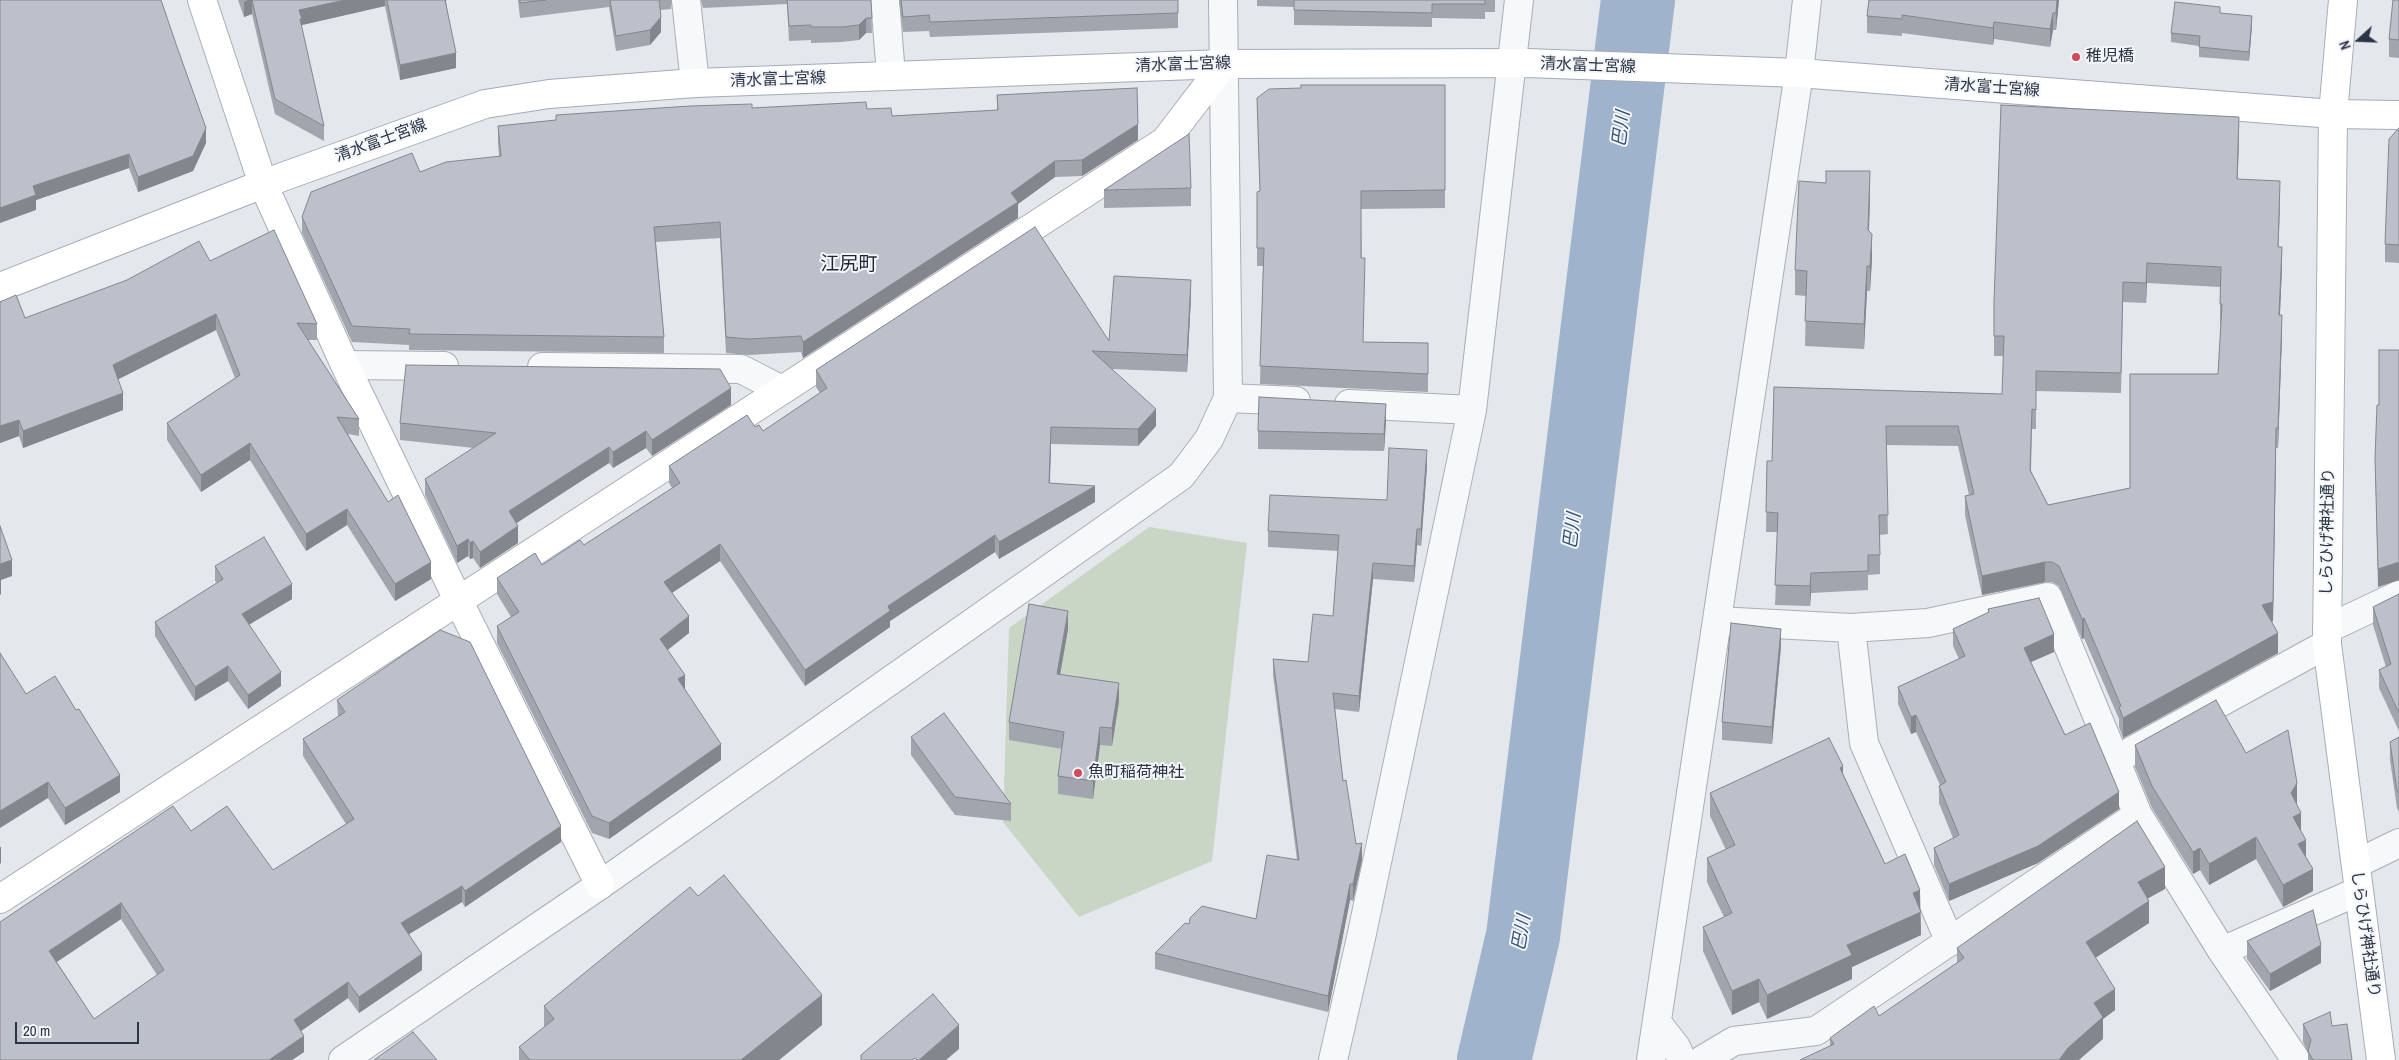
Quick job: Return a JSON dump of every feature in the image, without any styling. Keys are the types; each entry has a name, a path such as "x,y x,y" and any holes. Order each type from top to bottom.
{"street":[{"path":"202,0 263,184 345,365 459,602 600,884"},
{"path":"686,0 695,83"},
{"path":"885,0 891,75"},
{"path":"343,1060 600,884 1180,476 1209,439 1228,398 1223,0"},
{"path":"1332,1060 1362,938 1472,410 1519,64 1519,0"},
{"path":"1651,1060 1658,1024 1717,621 1791,72 1807,0"},
{"name":"しらひげ神社通り","path":"2343,0 2333,114 2327,636 2381,1060"},
{"path":"0,899 1165,141 1224,64"},
{"name":"清水富士宮線","path":"0,287 263,184 485,104 549,94 695,83 1224,64 1519,64 1791,72 2333,114 2399,115"},
{"path":"345,365 474,366"},
{"path":"513,367 741,369 782,390"},
{"path":"1228,398 1472,410"},
{"path":"2115,760 2399,595"},
{"path":"1717,621 1851,628 1928,622 2048,597 2138,815 2222,951 2296,1060"},
{"path":"1851,628 1864,743 1950,942"},
{"path":"1702,1060 1734,1041 1816,1031 2138,815"},
{"path":"2356,864 2399,843"},
{"path":"2222,951 2359,891"},
{"path":"1658,1024 1676,1047 1682,1060"}],"green space":[{"path":"1149,527 1247,543 1212,861 1079,917 1003,822 1009,628"}],"building":[{"path":"0,0 161,0 206,128 193,156 138,177 129,154 33,186 36,195 0,208"},
{"path":"252,0 345,0 299,10 324,126 275,99"},
{"path":"387,0 445,0 456,53 400,65"},
{"path":"520,0 546,0 520,3"},
{"path":"610,0 659,0 661,17 650,30 616,36"},
{"path":"787,0 871,0 872,18 866,18 859,25 842,27 789,26"},
{"path":"901,0 1178,0 1178,13 930,22 929,15 903,17"},
{"path":"1294,0 1485,0 1485,4 1432,4 1432,13 1294,10"},
{"path":"1869,0 2057,0 2056,13 2053,13 2050,29 1994,22 1993,28 1902,15 1902,19 1867,16"},
{"path":"2393,0 2399,0 2399,40 2389,39"},
{"path":"2175,2 2220,7 2220,13 2252,16 2249,52 2199,47 2200,36 2171,33"},
{"path":"1301,85 1445,85 1445,190 1361,191 1361,258 1365,258 1363,342 1428,343 1428,374 1260,366 1264,248 1257,248 1257,192 1260,191 1257,98 1269,89 1301,88"},
{"path":"1137,88 1138,124 1082,160 1055,161 1011,193 1018,202 803,342 801,336 749,339 726,337 720,222 654,227 664,337 409,334 410,329 352,326 302,217 311,192 412,153 420,172 446,162 501,156 498,126 556,120 556,115 690,106 752,104 752,108 866,102 867,109 891,108 892,116 998,110 997,95"},
{"path":"2001,105 2239,117 2237,179 2280,181 2278,247 2282,247 2279,315 2282,315 2278,428 2276,428 2273,602 2262,605 2278,633 2123,718 2119,707 2121,706 2084,618 2082,619 2059,566 2052,562 2045,562 1982,576 1965,496 1974,494 1958,426 1886,426 1888,515 1879,515 1880,555 1868,555 1868,571 1811,573 1810,586 1775,585 1778,513 1766,512 1767,461 1772,461 1774,387 2002,394 2004,336 1994,336","holes":["2147,263 2221,267 2220,304 2222,304 2218,374 2130,374 2130,488 2048,505 2030,470 2032,409 2036,410 2036,371 2121,373 2123,282 2146,283"]},
{"path":"2399,128 2399,245 2385,244 2389,139"},
{"path":"1189,134 1191,188 1104,190"},
{"path":"1826,171 1870,171 1868,230 1872,234 1870,266 1867,266 1864,324 1805,321 1807,271 1795,270 1799,181 1826,183"},
{"path":"1035,227 1109,341 1114,276 1191,280 1187,355 1092,351 1156,409 1138,429 1051,427 1049,483 1095,486 999,542 995,535 888,606 890,611 805,670 720,544 664,582 689,616 660,639 685,675 678,679 721,744 609,823 592,816 497,626 519,612 497,578 535,553 542,565 580,540 584,545 680,483 669,466 747,415 755,427 759,425 763,431 827,388 816,370"},
{"path":"274,230 317,324 297,323 359,419 337,417 388,502 398,495 431,562 395,584 347,509 306,534 250,443 201,475 167,423 240,375 216,314 113,365 123,393 23,431 19,420 0,426 0,302 16,295 25,318 127,280 199,241 210,261"},
{"path":"2379,350 2399,350 2399,562 2378,569 2375,458 2377,405 2379,405"},
{"path":"406,365 720,369 731,388 652,440 646,431 613,452 609,447 509,511 518,526 480,552 473,541 470,543 468,539 457,546 425,479 496,433 400,423"},
{"path":"1259,397 1386,404 1384,434 1258,431"},
{"path":"1389,448 1427,450 1421,529 1417,529 1414,566 1373,563 1359,696 1333,693 1343,781 1346,780 1356,844 1362,843 1353,884 1350,884 1328,996 1155,953 1185,923 1189,924 1190,918 1202,906 1256,919 1267,855 1299,860 1273,659 1308,662 1313,614 1333,616 1339,535 1268,531 1270,495 1387,500"},
{"path":"0,526 12,560 0,564"},
{"path":"264,537 292,584 242,614 281,672 248,695 228,666 195,687 155,622 223,579 215,566"},
{"path":"2399,594 2399,713 2379,670 2391,664 2373,607"},
{"path":"2039,598 2054,634 2024,648 2065,735 2090,723 2119,792 2038,846 1949,884 1934,848 1959,835 1939,786 1946,782 1916,715 1911,717 1898,687 1965,656 1953,629 1989,612 1988,609"},
{"path":"1029,604 1068,611 1057,674 1119,683 1112,728 1100,727 1093,781 1058,776 1064,732 1009,722"},
{"path":"1731,623 1781,629 1772,727 1722,722"},
{"path":"440,630 470,642 561,826 465,891 462,886 401,923 422,954 359,997 348,982 294,1020 304,1036 269,1060 0,1060 0,922 173,806 191,831 227,806 273,870 354,819 303,739 345,712 337,700","holes":["121,903 164,970 94,1019 49,951"]},
{"path":"0,653 26,694 55,676 76,710 79,709 120,775 65,808 48,782 0,811"},
{"path":"2216,700 2246,753 2288,730 2297,783 2291,793 2301,813 2293,817 2306,840 2298,844 2313,869 2283,885 2256,837 2209,864 2200,848 2193,852 2152,786 2135,745"},
{"path":"944,713 1011,804 955,797 911,737"},
{"path":"2399,737 2399,793 2390,742"},
{"path":"1829,738 1843,766 1840,768 1885,864 1905,854 1920,890 1913,893 1921,912 1847,945 1852,955 1767,995 1759,979 1732,991 1703,927 1732,913 1707,858 1735,845 1710,793"},
{"path":"2137,821 2165,867 2138,882 2149,901 2086,942 2115,989 2094,1003 2103,1017 2068,1048 2059,1060 1800,1060 1834,1044 1830,1038 1874,1006 1879,1016 1964,958 1957,948"},
{"path":"724,875 822,995 741,1060 530,1060 519,1047 554,1019 544,1006 690,887 698,896"},
{"path":"2313,910 2321,945 2270,974 2247,941"},
{"path":"933,994 959,1025 919,1060 915,1058 912,1060 861,1060 861,1055"},
{"path":"2330,1012 2332,1026 2347,1024 2352,1060 2313,1060 2308,1051 2311,1040 2303,1024"},
{"path":"413,1032 437,1060 374,1060"}],"waterway":[{"name":"巴川","path":"1494,1060 1523,936 1638,0"}],"place":[{"name":"稚児橋","path":"2076,57"},
{"name":"魚町稲荷神社","path":"1078,773"}],"district":[{"name":"江尻町","path":"849,265"}]}
